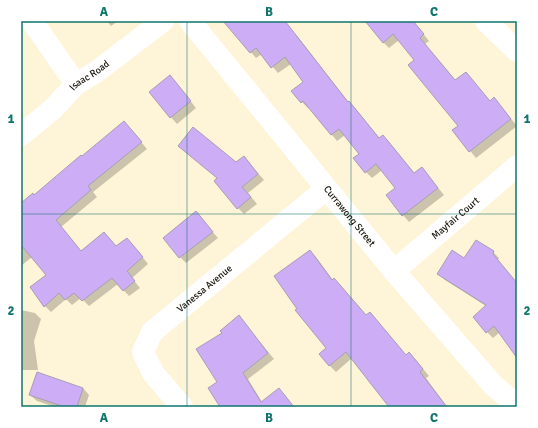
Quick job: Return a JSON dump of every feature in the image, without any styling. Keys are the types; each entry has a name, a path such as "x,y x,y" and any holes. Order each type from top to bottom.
{"street":[{"path":"32,21 76,84"},
{"name":"Isaac Road","path":"21,135 53,109 76,84 96,72 163,21"},
{"name":"Currawong Street","path":"190,21 394,271 493,386 517,404"},
{"path":"486,21 517,51"},
{"name":"Mayfair Court","path":"394,271 517,166"},
{"name":"Vanessa Avenue","path":"182,407 153,373 143,352 152,332 326,189"}],"building":[{"path":"223,21 285,21 348,102 349,101 379,138 383,135 414,173 422,167 438,188 402,216 386,195 395,188 376,164 365,173 353,158 359,154 339,129 331,135 303,101 301,103 291,91 303,82 285,57 271,68 256,48 250,53"},
{"path":"365,21 413,21 424,34 420,38 455,80 466,72 490,101 494,97 511,119 469,152 452,130 458,126 408,65 414,60 393,34 383,43"},
{"path":"170,75 191,101 170,118 149,92"},
{"path":"124,121 142,142 88,186 91,190 56,220 81,251 104,232 116,246 127,238 143,257 127,271 135,281 123,291 112,278 82,301 74,293 65,300 59,293 44,307 30,287 46,275 21,245 21,203 33,193 34,195"},
{"path":"193,127 236,162 244,156 258,174 242,187 251,197 237,209 214,181 217,178 178,146"},
{"path":"196,211 213,232 179,258 163,238"},
{"path":"476,240 494,251 493,254 517,283 517,358 494,326 486,333 473,317 486,305 437,274 452,250 464,258"},
{"path":"310,250 332,280 334,278 366,315 370,312 406,355 409,352 423,369 420,372 447,407 389,407 346,352 329,366 319,354 326,348 295,310 297,309 274,276"},
{"path":"239,315 268,353 243,373 261,402 279,388 294,407 220,407 208,388 217,382 196,349 222,333 220,331"},
{"path":"37,372 83,388 77,407 65,407 29,395"}]}
